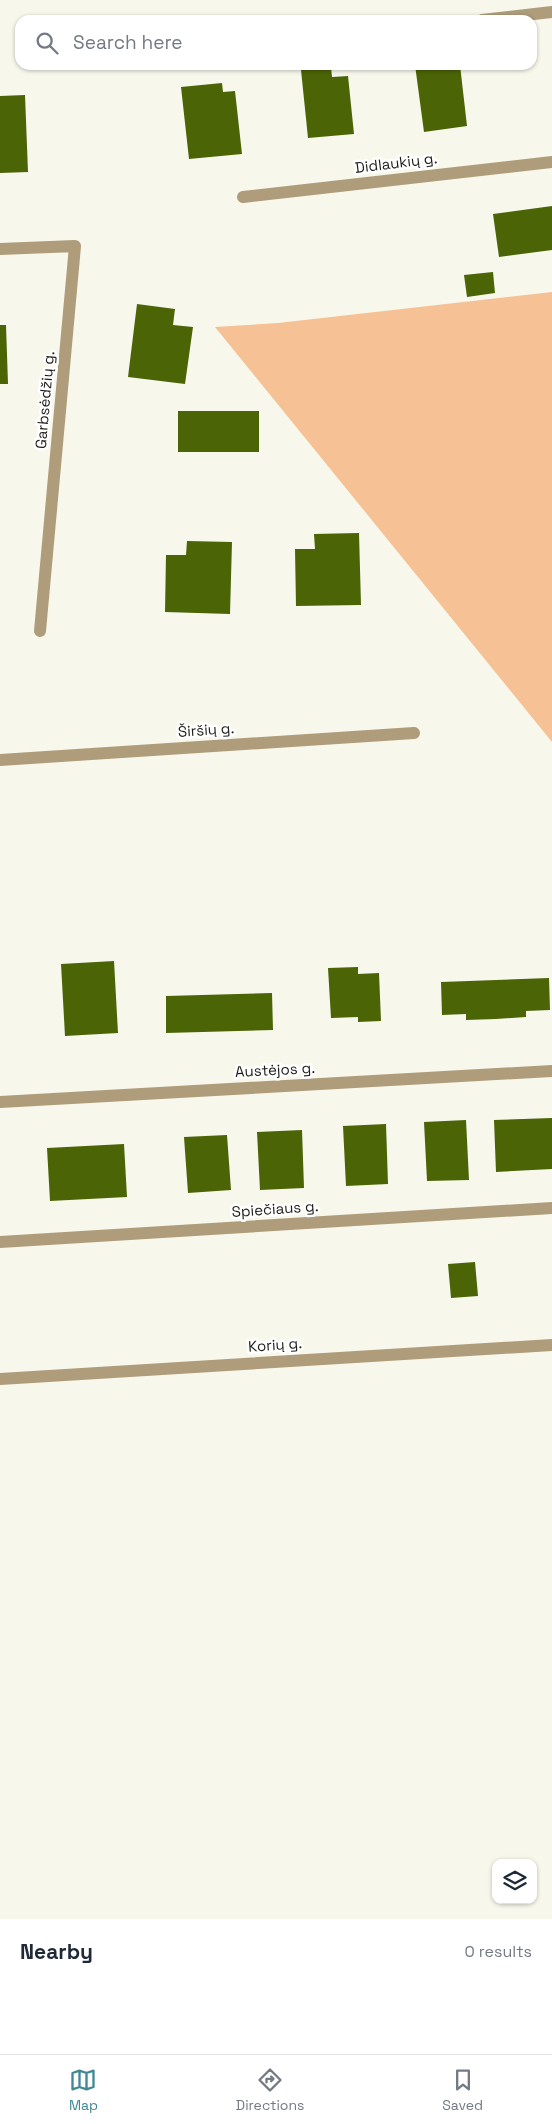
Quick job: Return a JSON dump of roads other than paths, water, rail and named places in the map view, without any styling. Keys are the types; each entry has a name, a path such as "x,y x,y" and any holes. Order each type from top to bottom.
{"street":[{"path":"526,15 552,12"},
{"name":"Didlaukių g.","path":"243,197 552,162"},
{"name":"Garbsėdžių g.","path":"0,249 75,246 40,631"},
{"name":"Širšių g.","path":"0,760 414,733"},
{"name":"Austėjos g.","path":"0,1102 552,1070"},
{"name":"Spiečiaus g.","path":"0,1242 552,1208"},
{"name":"Korių g.","path":"0,1379 552,1345"}]}
